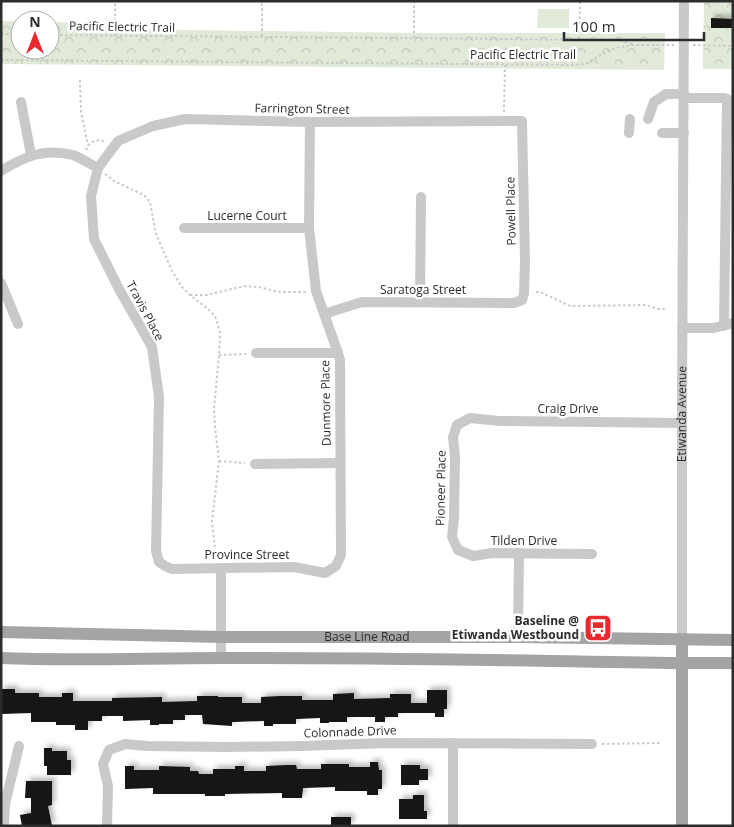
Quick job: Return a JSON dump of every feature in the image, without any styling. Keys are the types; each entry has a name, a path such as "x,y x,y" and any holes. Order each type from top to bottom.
{"main road":[{"name":"Base Line Road","path":"1,632 222,637 518,637 733,640"},
{"name":"Etiwanda Avenue","path":"682,640 682,826"},
{"name":"Base Line Road","path":"1,658 733,663"}],"street":[{"name":"Etiwanda Avenue","path":"682,640 684,1"},
{"path":"648,119 654,102 666,94 730,101 728,324 714,328 682,328"},
{"path":"21,102 31,155"},
{"name":"Farrington Street","path":"98,168 118,141 154,126 185,119 310,122 522,121"},
{"path":"629,133 630,119"},
{"name":"Powell Place","path":"522,121 524,262 524,294 522,300"},
{"name":"Dunmore Place","path":"310,122 310,228 316,291 340,360 339,463 341,556 336,566"},
{"path":"662,133 684,133"},
{"path":"1,171 31,155 52,152 74,156 98,168"},
{"name":"Travis Place","path":"98,168 91,196 94,238 119,289 152,347 159,397 156,551 159,562"},
{"path":"420,302 421,197"},
{"name":"Lucerne Court","path":"184,228 310,228"},
{"path":"1,283 18,324"},
{"name":"Saratoga Street","path":"324,314 362,302 518,303 522,300"},
{"path":"256,353 338,353"},
{"name":"Craig Drive","path":"457,426 470,418 499,421 682,423"},
{"name":"Pioneer Place","path":"457,426 453,437 454,518 452,537 458,550"},
{"path":"255,464 339,463"},
{"name":"Tilden Drive","path":"458,550 473,556 492,553 592,554"},
{"path":"518,637 519,553"},
{"name":"Province Street","path":"159,562 172,568 219,563 294,567 325,573 336,566"},
{"path":"219,563 222,637 220,658"},
{"name":"Colonnade Drive","path":"108,826 108,786 103,764 109,750 125,744 228,747 387,743 592,744"},
{"path":"453,743 453,826"},
{"path":"4,826 4,804 19,746"}],"path":[{"path":"115,1 115,36"},
{"path":"262,1 262,37"},
{"path":"414,1 414,38"},
{"path":"579,39 580,1"},
{"name":"Pacific Electric Trail","path":"1,60 574,65 586,64 610,50 634,45 618,40 579,39 60,35"},
{"path":"728,45 733,45"},
{"path":"504,121 505,64"},
{"path":"80,80 81,113 88,145 86,151"},
{"path":"88,145 93,141 106,142"},
{"path":"98,168 114,180 144,195 150,202 156,234 172,271 182,287 215,316 218,325 220,334 214,427 219,461 212,521 219,563"},
{"path":"190,295 207,295 244,286 259,286 278,292 316,291"},
{"path":"536,292 540,292 570,306 646,305 658,309 666,309"},
{"path":"219,355 256,353"},
{"path":"219,461 255,464"},
{"path":"592,744 661,743"}],"green space":[{"path":"704,1 733,1 733,69 703,69"},
{"path":"538,9 569,9 569,28 537,28"},
{"path":"1,21 10,21 10,60 60,60 60,22 112,23 112,29 416,33 665,33 664,70 1,64"}],"building":[{"path":"711,18 733,19 733,28 711,28"},
{"path":"1,689 15,689 15,693 39,693 39,697 62,697 62,693 73,693 73,701 112,701 112,698 162,697 162,702 197,701 197,696 218,696 242,697 242,703 261,703 261,697 281,696 302,696 302,700 333,700 333,694 354,693 354,699 390,698 390,694 411,694 411,703 427,703 427,690 447,690 447,709 444,709 444,717 435,717 435,713 398,713 398,717 385,717 385,722 375,722 375,717 347,717 347,722 320,723 320,718 296,719 296,724 273,724 273,726 264,726 264,721 232,722 232,726 203,724 202,715 185,715 185,720 173,720 173,724 159,725 150,725 150,720 123,721 123,716 102,716 102,721 88,721 88,730 75,730 75,725 56,725 56,722 31,722 31,713 1,714"},
{"path":"44,748 52,748 52,751 67,751 67,760 71,760 71,775 47,775 47,766 44,766"},
{"path":"370,762 378,762 379,770 382,770 382,789 378,789 378,795 367,795 367,791 335,791 335,787 303,788 302,798 282,798 282,793 205,796 205,794 153,794 153,788 125,789 125,766 134,766 134,770 159,770 159,766 190,767 190,771 198,771 199,774 213,774 213,769 235,769 235,766 244,766 244,771 266,771 266,766 296,765 297,769 321,769 321,764 349,764 349,767 370,767"},
{"path":"401,765 420,765 420,769 428,769 428,780 419,780 419,785 401,785"},
{"path":"26,781 52,781 52,805 48,806 52,826 22,826 20,815 31,813 31,798 25,798"},
{"path":"413,795 424,795 424,811 427,811 427,819 399,819 399,799 413,799"},
{"path":"331,817 351,817 351,826 331,826"}],"place":[{"name":"Baseline @ Etiwanda Westbound","path":"598,628"}]}
